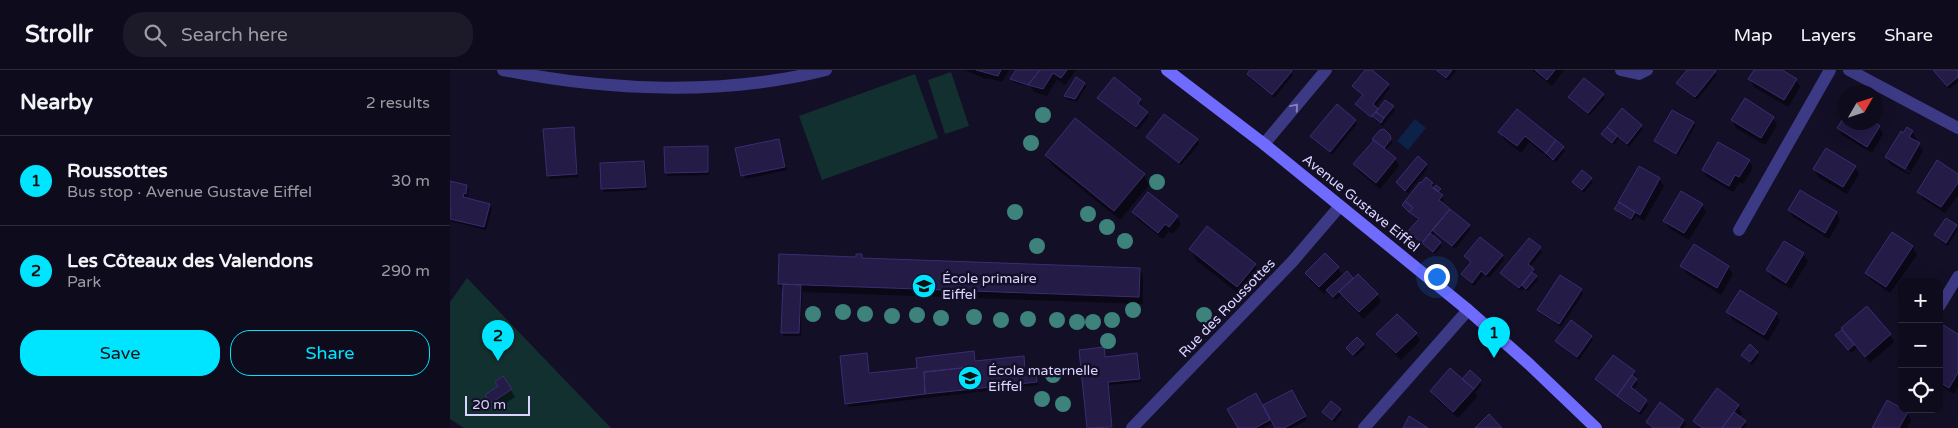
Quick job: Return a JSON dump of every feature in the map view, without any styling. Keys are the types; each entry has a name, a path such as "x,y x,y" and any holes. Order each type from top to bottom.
{"main road":[{"name":"Avenue Gustave Eiffel","path":"1167,70 1264,144 1468,310 1529,364 1596,428"}],"street":[{"path":"503,70 532,76 589,83 676,87 768,82 796,78 826,70"},
{"path":"1264,144 1326,70"},
{"path":"1622,70 1639,74 1647,70"},
{"path":"1739,230 1830,70"},
{"path":"1849,70 1958,128"},
{"name":"Rue des Roussottes","path":"1132,428 1292,262 1340,206"},
{"path":"1364,428 1468,310"}],"lane":[{"path":"1943,301 1958,276"}],"green space":[{"path":"951,72 969,126 945,134 928,80"},
{"path":"915,74 938,138 822,180 799,116"},
{"path":"467,278 611,428 464,428 450,419 450,302"}],"water":[{"path":"1415,119 1426,128 1408,150 1397,141"}],"building":[{"path":"976,70 1001,70 998,76"},
{"path":"1016,70 1040,70 1028,85 1010,79"},
{"path":"1040,70 1067,70 1061,78 1053,73 1043,89 1028,85"},
{"path":"1250,70 1292,71 1272,95 1247,74"},
{"path":"1365,70 1372,70 1389,84 1373,104 1378,109 1371,117 1355,104 1363,95 1352,86"},
{"path":"1436,70 1452,70 1446,78"},
{"path":"1535,70 1555,70 1547,80"},
{"path":"1687,70 1716,71 1695,97 1676,83"},
{"path":"1754,70 1782,70 1797,79 1784,100 1748,79"},
{"path":"1933,70 1958,70 1958,77 1947,86"},
{"path":"1076,77 1085,83 1075,99 1064,96"},
{"path":"1114,77 1141,99 1138,104 1148,112 1136,127 1097,98"},
{"path":"1584,78 1604,94 1588,113 1568,97"},
{"path":"1745,98 1774,117 1761,138 1731,120"},
{"path":"1385,100 1394,106 1384,118 1376,112"},
{"path":"1337,104 1356,120 1330,152 1310,136"},
{"path":"1622,108 1642,125 1627,144 1607,127"},
{"path":"1517,109 1556,140 1546,153 1525,136 1517,146 1498,132"},
{"path":"1672,110 1694,122 1676,154 1654,141"},
{"path":"1376,112 1384,118 1381,123 1372,116"},
{"path":"1164,114 1198,139 1179,163 1146,137"},
{"path":"1075,118 1145,174 1114,211 1045,155"},
{"path":"574,127 577,174 547,176 543,129"},
{"path":"1607,127 1617,136 1612,143 1601,134"},
{"path":"1907,127 1913,131 1909,137 1920,143 1905,169 1885,157 1901,131 1903,133"},
{"path":"1384,129 1391,139 1384,148 1372,139 1380,130"},
{"path":"1840,130 1878,130 1867,147"},
{"path":"779,139 785,167 741,176 735,148"},
{"path":"1374,140 1396,158 1376,183 1353,164"},
{"path":"1556,140 1564,147 1553,160 1546,153"},
{"path":"1718,142 1750,160 1739,177 1735,175 1729,186 1702,170"},
{"path":"708,146 708,172 665,173 664,147"},
{"path":"1826,148 1856,166 1843,187 1813,169"},
{"path":"1418,156 1427,164 1405,191 1396,182"},
{"path":"1937,160 1958,174 1958,183 1941,207 1917,192"},
{"path":"644,161 646,187 601,189 600,163"},
{"path":"1639,166 1660,178 1640,215 1618,202"},
{"path":"1582,170 1592,178 1582,190 1572,182"},
{"path":"1426,177 1433,183 1430,185 1443,195 1439,200 1450,209 1422,243 1408,231 1419,219 1409,212 1413,208 1405,201"},
{"path":"450,181 467,185 466,194 464,193 463,197 490,204 484,227 450,219"},
{"path":"1436,185 1441,189 1438,192 1433,188"},
{"path":"1800,190 1837,212 1825,233 1788,210"},
{"path":"1681,191 1703,204 1684,233 1663,221"},
{"path":"1148,192 1178,216 1169,227 1165,224 1158,233 1132,212"},
{"path":"1405,201 1413,208 1409,212 1402,205"},
{"path":"1619,202 1635,212 1631,219 1614,209"},
{"path":"1450,209 1470,225 1452,246 1432,230"},
{"path":"1946,218 1957,225 1946,243 1934,235"},
{"path":"1207,226 1256,264 1237,287 1189,249"},
{"path":"1892,232 1913,246 1886,287 1865,273"},
{"path":"1430,233 1441,242 1433,252 1422,243"},
{"path":"1480,237 1503,255 1486,275 1481,271 1472,283 1461,274 1471,262 1464,256"},
{"path":"1529,238 1541,247 1528,264 1534,269 1519,288 1500,273"},
{"path":"1784,241 1804,253 1786,283 1766,270"},
{"path":"1694,244 1729,266 1717,288 1680,266"},
{"path":"1325,253 1339,267 1319,287 1305,273"},
{"path":"779,254 856,257 856,254 862,254 862,258 1140,268 1139,297 778,284"},
{"path":"1347,271 1353,278 1333,297 1326,290"},
{"path":"1532,272 1537,276 1526,289 1522,285"},
{"path":"1358,274 1378,294 1359,312 1339,292"},
{"path":"1560,275 1582,289 1559,324 1537,310"},
{"path":"783,284 801,285 799,333 781,333"},
{"path":"1740,290 1777,313 1764,335 1726,312"},
{"path":"1867,306 1891,334 1865,357 1841,328"},
{"path":"1397,314 1417,333 1396,353 1376,334"},
{"path":"1571,320 1592,336 1577,357 1555,341"},
{"path":"1943,325 1958,334 1958,373 1949,388 1943,384"},
{"path":"1842,330 1854,345 1848,350 1835,335"},
{"path":"1357,337 1364,344 1353,355 1346,348"},
{"path":"1750,344 1758,352 1750,362 1741,355"},
{"path":"1104,347 1105,357 1137,353 1140,379 1108,382 1112,427 1087,428 1079,350"},
{"path":"974,351 975,361 1024,356 1025,372 1036,371 1037,382 973,389 971,367 924,372 925,394 845,404 840,356 867,353 869,373 917,368 916,358"},
{"path":"1613,355 1635,371 1617,396 1595,379"},
{"path":"971,367 973,389 925,394 924,372"},
{"path":"1450,368 1474,389 1453,412 1430,391"},
{"path":"1470,370 1481,380 1474,389 1462,379"},
{"path":"1632,375 1637,379 1631,387 1647,400 1639,412 1617,396"},
{"path":"503,376 512,389 491,403 485,395 498,386 495,382"},
{"path":"1717,388 1739,405 1722,428 1702,428 1693,421"},
{"path":"1292,390 1306,416 1284,428 1275,428 1263,405"},
{"path":"1256,393 1270,420 1255,428 1238,428 1227,409"},
{"path":"1887,400 1898,406 1898,413 1907,413 1899,428 1872,428"},
{"path":"1331,401 1341,409 1332,420 1322,412"},
{"path":"1660,402 1684,420 1679,428 1653,428 1646,422"},
{"path":"1734,412 1746,421 1740,428 1722,428"},
{"path":"1489,414 1502,428 1475,428"},
{"path":"1409,416 1428,428 1403,428"}],"place":[{"name":"École primaire Eiffel","path":"924,286"},
{"name":"Roussottes","path":"1494,358"},
{"name":"Les Côteaux des Valendons","path":"498,361"},
{"name":"École maternelle Eiffel","path":"970,378"}]}
